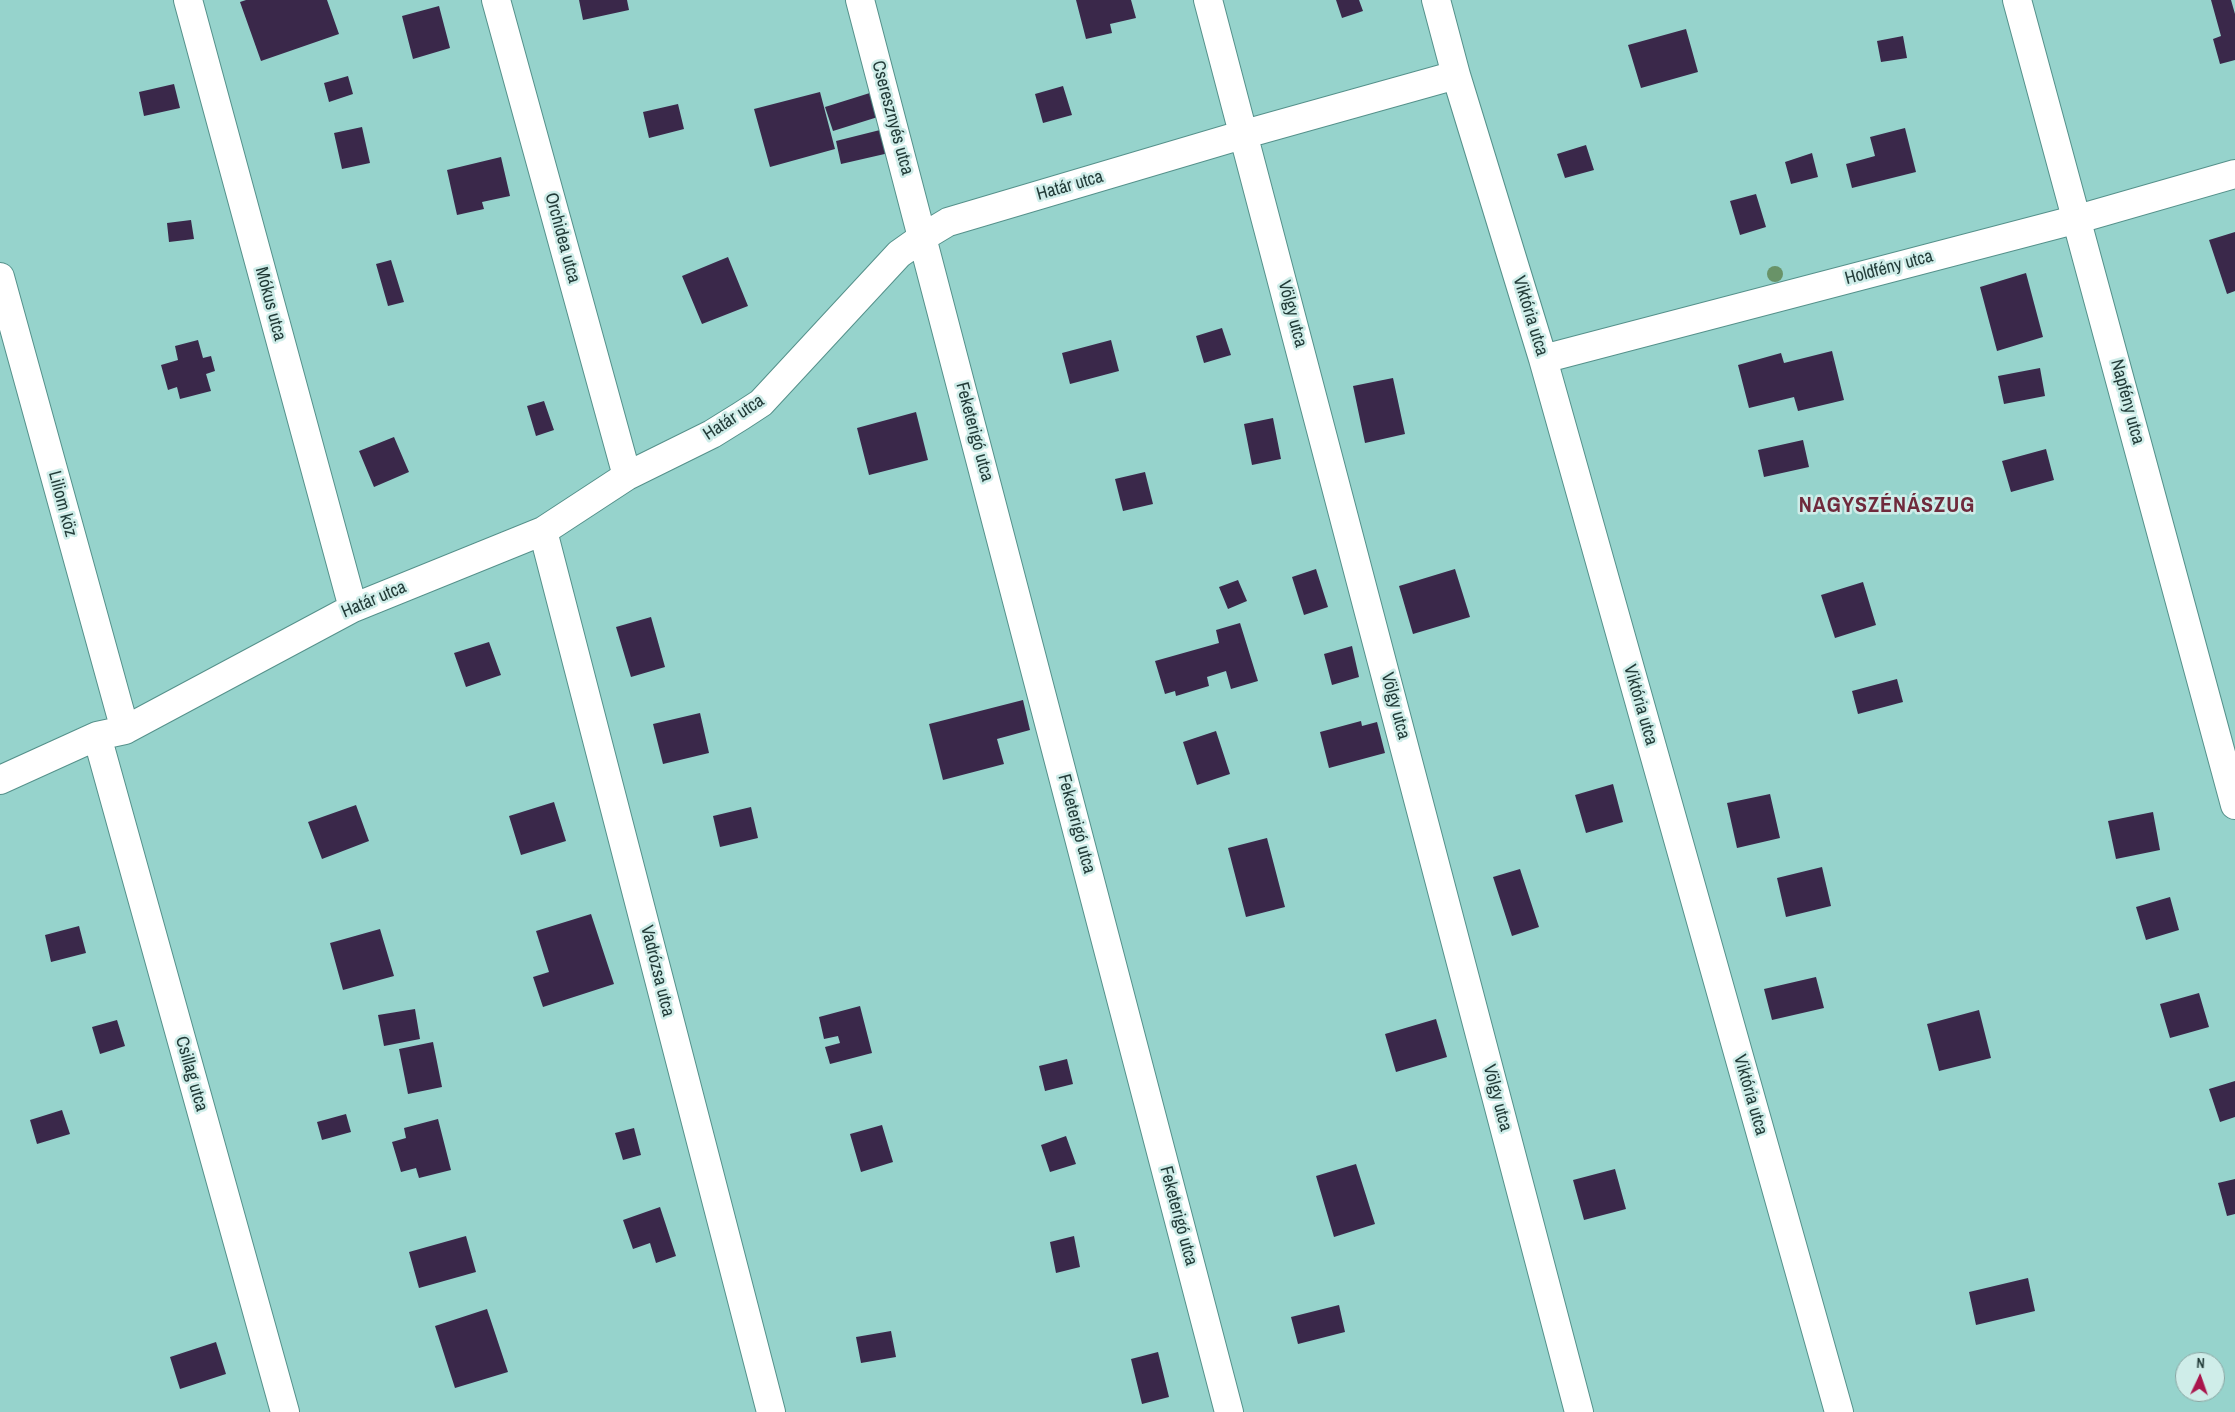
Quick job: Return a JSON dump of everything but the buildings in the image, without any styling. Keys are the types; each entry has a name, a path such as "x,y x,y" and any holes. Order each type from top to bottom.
{"street":[{"name":"Mókus utca","path":"188,0 353,608"},
{"name":"Orchidea utca","path":"496,0 627,476"},
{"name":"Cseresznyés utca","path":"860,0 923,237"},
{"name":"Völgy utca","path":"1208,0 1245,134 1579,1412"},
{"name":"Viktória utca","path":"1436,0 1456,75 1543,359 1840,1412"},
{"name":"Napfény utca","path":"2017,0 2078,219 2235,805"},
{"name":"Határ utca","path":"0,780 97,736 125,730 353,608 543,531 627,476 712,434 761,404 899,254 948,222 1245,134 1456,75"},
{"name":"Holdfény utca","path":"1543,359 2078,219 2235,174"},
{"name":"Feketerigó utca","path":"923,237 1229,1412"},
{"name":"Liliom köz","path":"0,278 125,730"},
{"name":"Vadrózsa utca","path":"543,531 771,1412"},
{"name":"Csillag utca","path":"97,736 285,1412"}],"district":[{"name":"NAGYSZÉNÁSZUG","path":"1887,506"}]}
